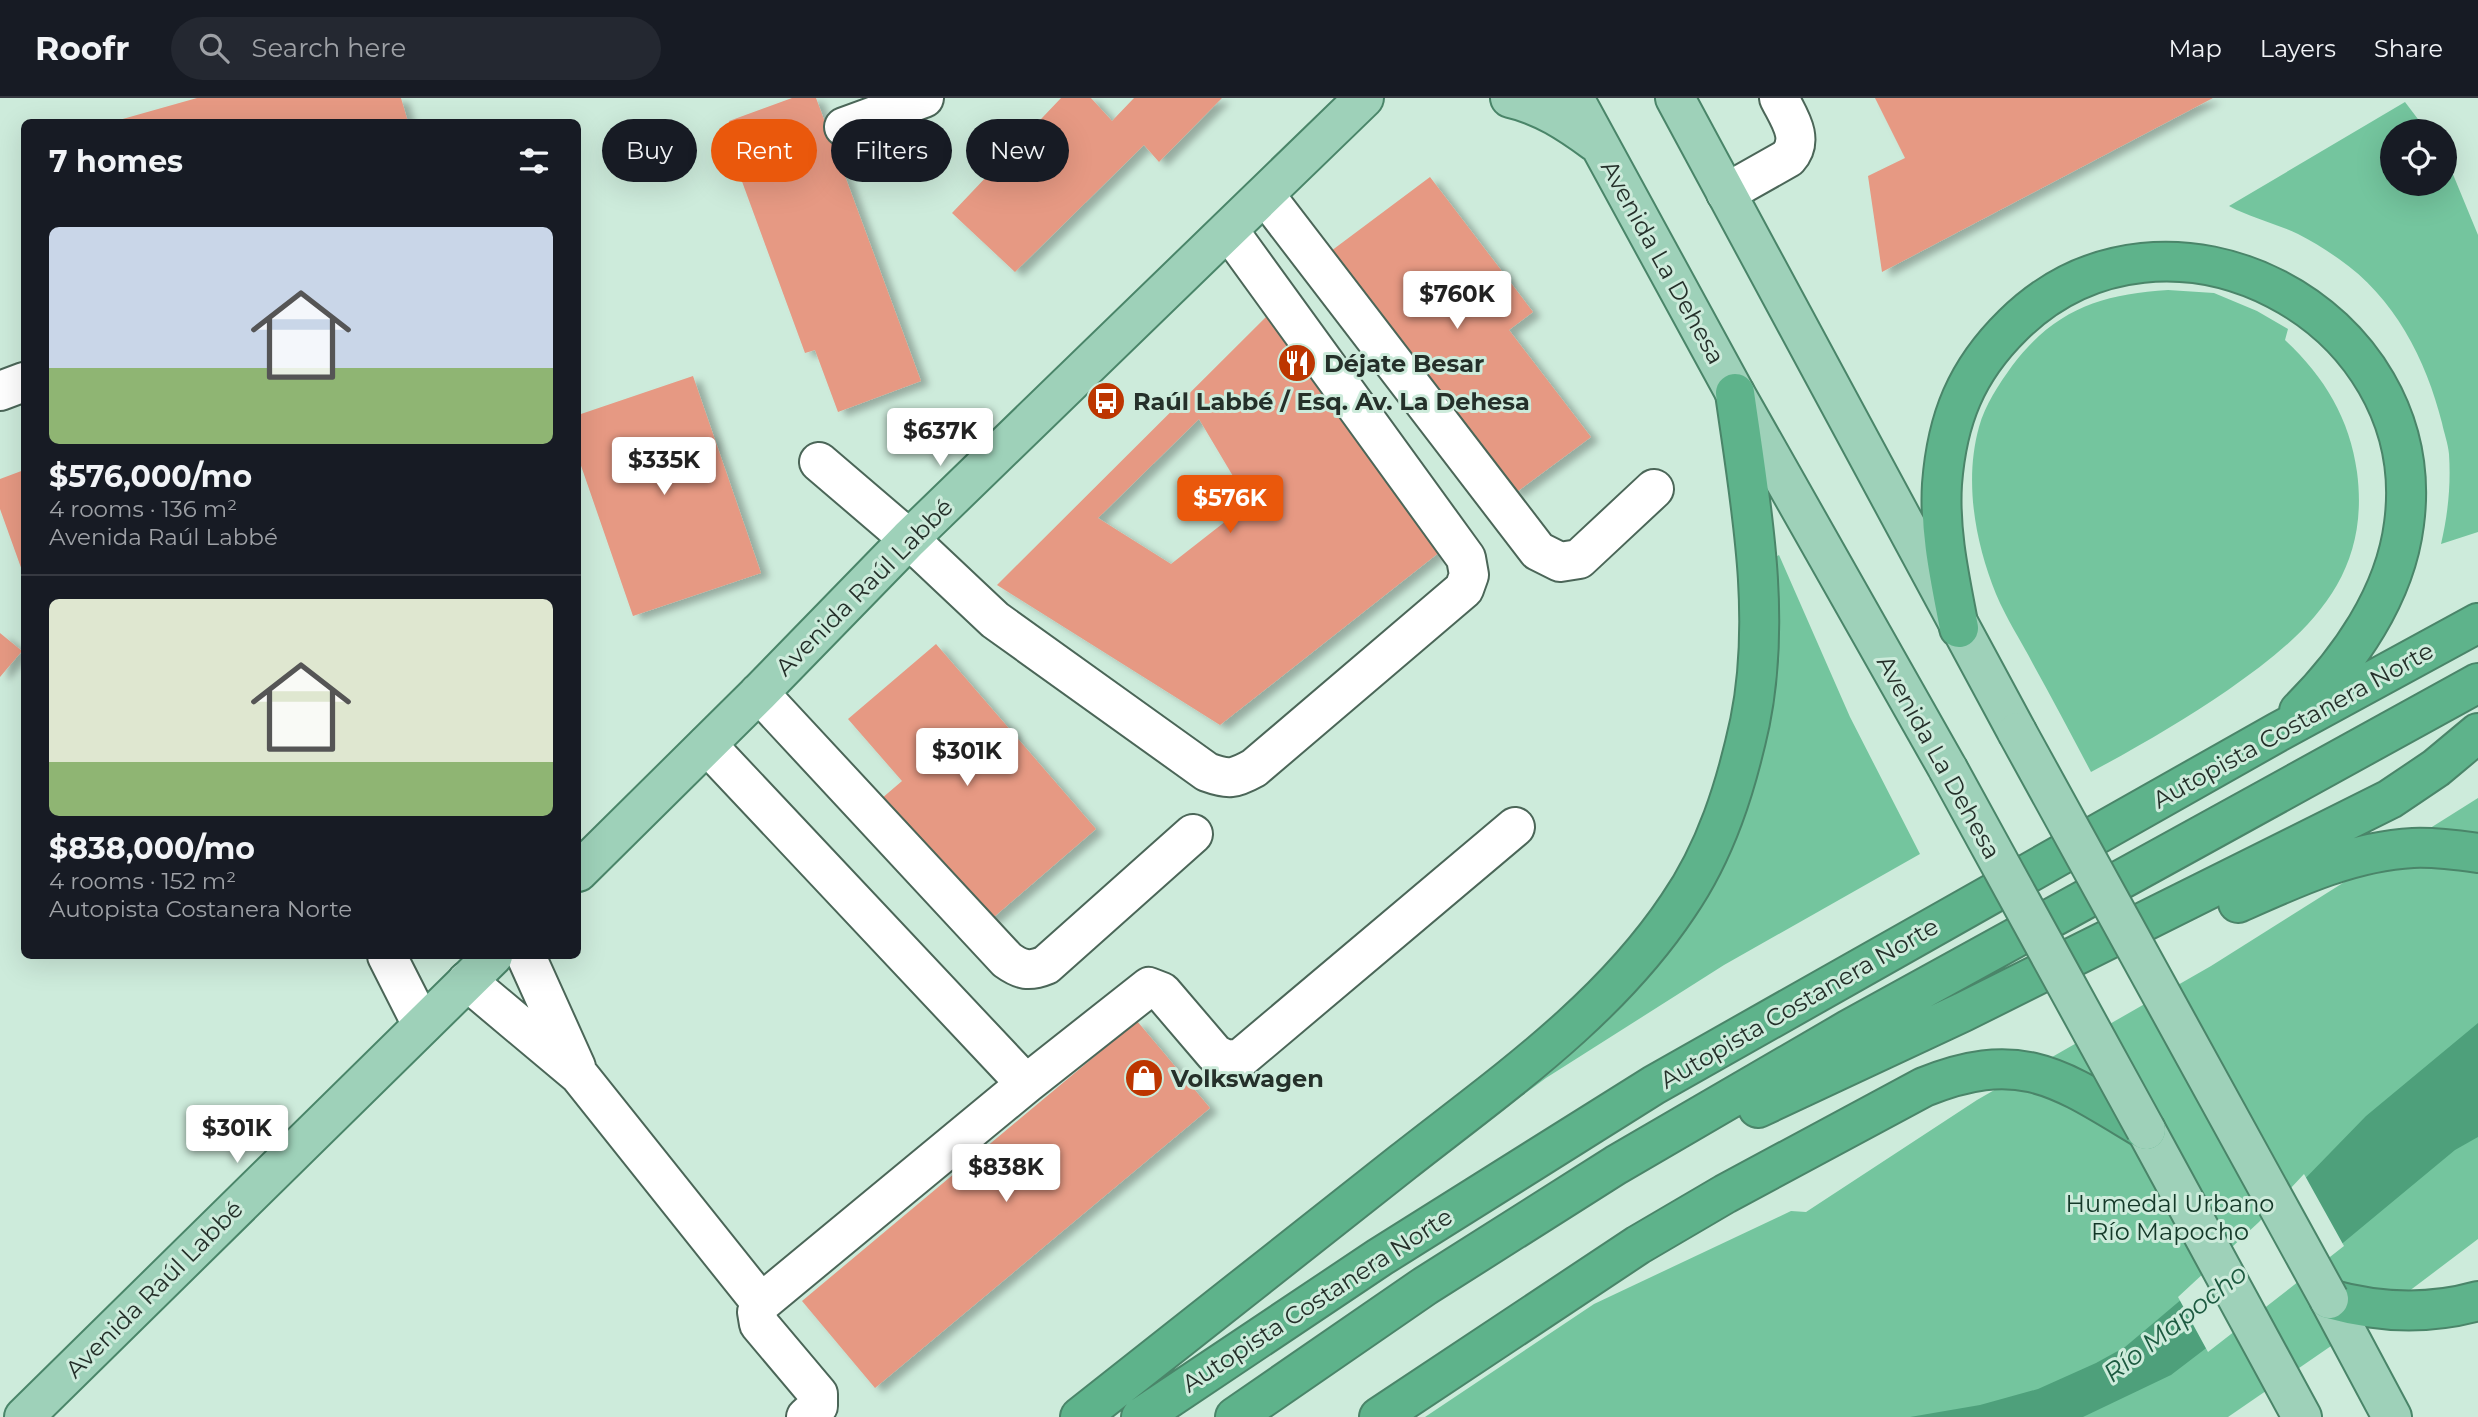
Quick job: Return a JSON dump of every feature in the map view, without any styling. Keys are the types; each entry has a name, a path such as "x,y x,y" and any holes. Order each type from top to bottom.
{"highway":[{"path":"1959,628 1943,539 1942,485 1945,456 1957,407 1993,345 2042,300 2100,272 2152,262 2173,261 2199,263 2238,272 2279,289 2295,299 2331,326 2361,359 2383,393 2399,437 2404,466 2404,524 2398,555 2377,608 2337,667 2309,701 2278,732"},
{"path":"1080,1417 1548,1048 1622,976 1653,942 1680,904 1703,865 1731,798 1751,719 1757,665 1758,573 1735,393"},
{"name":"Autopista Costanera Norte","path":"1141,1417 1391,1250 1654,1085 2278,732 2478,623"},
{"name":"Autopista Costanera Norte","path":"1235,1417 1425,1286 1616,1165 1860,1023 2478,683"},
{"path":"1616,1165 1707,1131 1963,1012 2390,799 2437,768 2478,733"},
{"path":"1963,1012 2151,940 2313,872 2363,856 2412,848 2478,853"},
{"path":"1379,1417 1639,1245 1725,1194 1924,1087 1951,1076 1979,1070 2029,1071 2051,1077 2146,1130"},
{"path":"2329,1299 2364,1308 2414,1311 2442,1309 2478,1301"}],"main road":[{"path":"1357,105 1386,98"},
{"path":"1510,98 1549,112 1576,127 1600,146"},
{"name":"Avenida La Dehesa","path":"1574,98 1735,393 1948,769 2302,1417"},
{"path":"1677,100 1959,628 2386,1405"},
{"name":"Avenida Raúl Labbé","path":"581,869 759,693 909,539 1357,105"},
{"name":"Avenida Raúl Labbé","path":"24,1417 480,968"}],"lane":[{"path":"866,119 925,98"},
{"path":"1726,193 1794,152 1796,135 1779,98"},
{"path":"1265,195 1538,551 1560,562 1579,558 1654,489"},
{"path":"819,462 909,539 1005,627 1207,772 1225,779 1238,777 1254,768 1464,589 1469,575 1466,558 1229,231"},
{"path":"0,391 21,383"},
{"path":"759,693 1007,960 1018,968 1031,971 1046,965 1193,834"},
{"path":"707,745 1026,1084"},
{"path":"806,1417 818,1406 818,1394 759,1324 757,1312 761,1303 1026,1084 1149,987 1162,992 1215,1054 1227,1060 1241,1058 1515,827"},
{"path":"389,959 422,1025"},
{"path":"527,959 579,1075"},
{"path":"480,968 579,1075 761,1303"}],"green space":[{"path":"2405,102 2418,119 2380,119 2380,196 2457,196 2457,184 2478,235 2478,532 2441,544 2450,477 2448,450 2427,376 2392,311 2359,274 2319,246 2298,234 2229,206"},
{"path":"2168,290 2214,293 2257,311 2288,329 2285,340 2312,368 2323,384 2348,434 2357,472 2359,510 2354,543 2343,573 2327,600 2307,625 2283,648 2195,712 2091,772 1996,594 1977,533 1972,490 1975,448 1979,427 1997,387 2028,347 2045,331 2062,318 2100,301"},
{"path":"1779,555 1850,717 1920,854 1724,965 1546,1078 1452,1147 1704,872 1772,559"},
{"name":"Humedal Urbano Río Mapocho","path":"2478,798 2478,1239 2392,1304 2228,1417 1425,1417 1594,1304 1791,1211 1806,1212 1977,1100 2211,966"}],"water":[{"name":"Río Mapocho","path":"2478,1023 2478,1137 2455,1150 2332,1252 2171,1375 2083,1417 1910,1417 1980,1405 2038,1389 2125,1347 2189,1293 2261,1224 2366,1116"}],"pier":[{"path":"2304,1174 2344,1246 2208,1352 2178,1297 2259,1222"}],"building":[{"path":"197,98 401,98 407,119 123,119"},
{"path":"792,98 816,98 831,138 831,182 847,182 921,381 838,412 815,350 805,353 742,182 817,182 817,119 734,119"},
{"path":"1061,98 1091,98 1112,121 1134,98 1222,98 1159,162 1144,145 1015,272 952,213 981,182 1069,182 1069,119 1041,119"},
{"path":"1875,98 2213,98 1882,272 1868,176 1905,158"},
{"path":"1430,177 1533,312 1509,330 1591,437 1514,494 1319,260"},
{"path":"1273,310 1441,551 1220,725 997,585","holes":["1199,419 1249,503 1171,564 1098,518"]},
{"path":"693,376 761,573 633,616 581,466 581,414"},
{"path":"21,471 21,568 0,509 0,479"},
{"path":"0,633 21,652 0,677"},
{"path":"936,644 1096,829 980,929 874,805 902,781 848,719"},
{"path":"1137,1021 1210,1108 875,1388 802,1301"}],"place":[{"name":"Déjate Besar","path":"1297,363"},
{"name":"Raúl Labbé / Esq. Av. La Dehesa","path":"1106,401"},
{"name":"Volkswagen","path":"1144,1078"}]}
